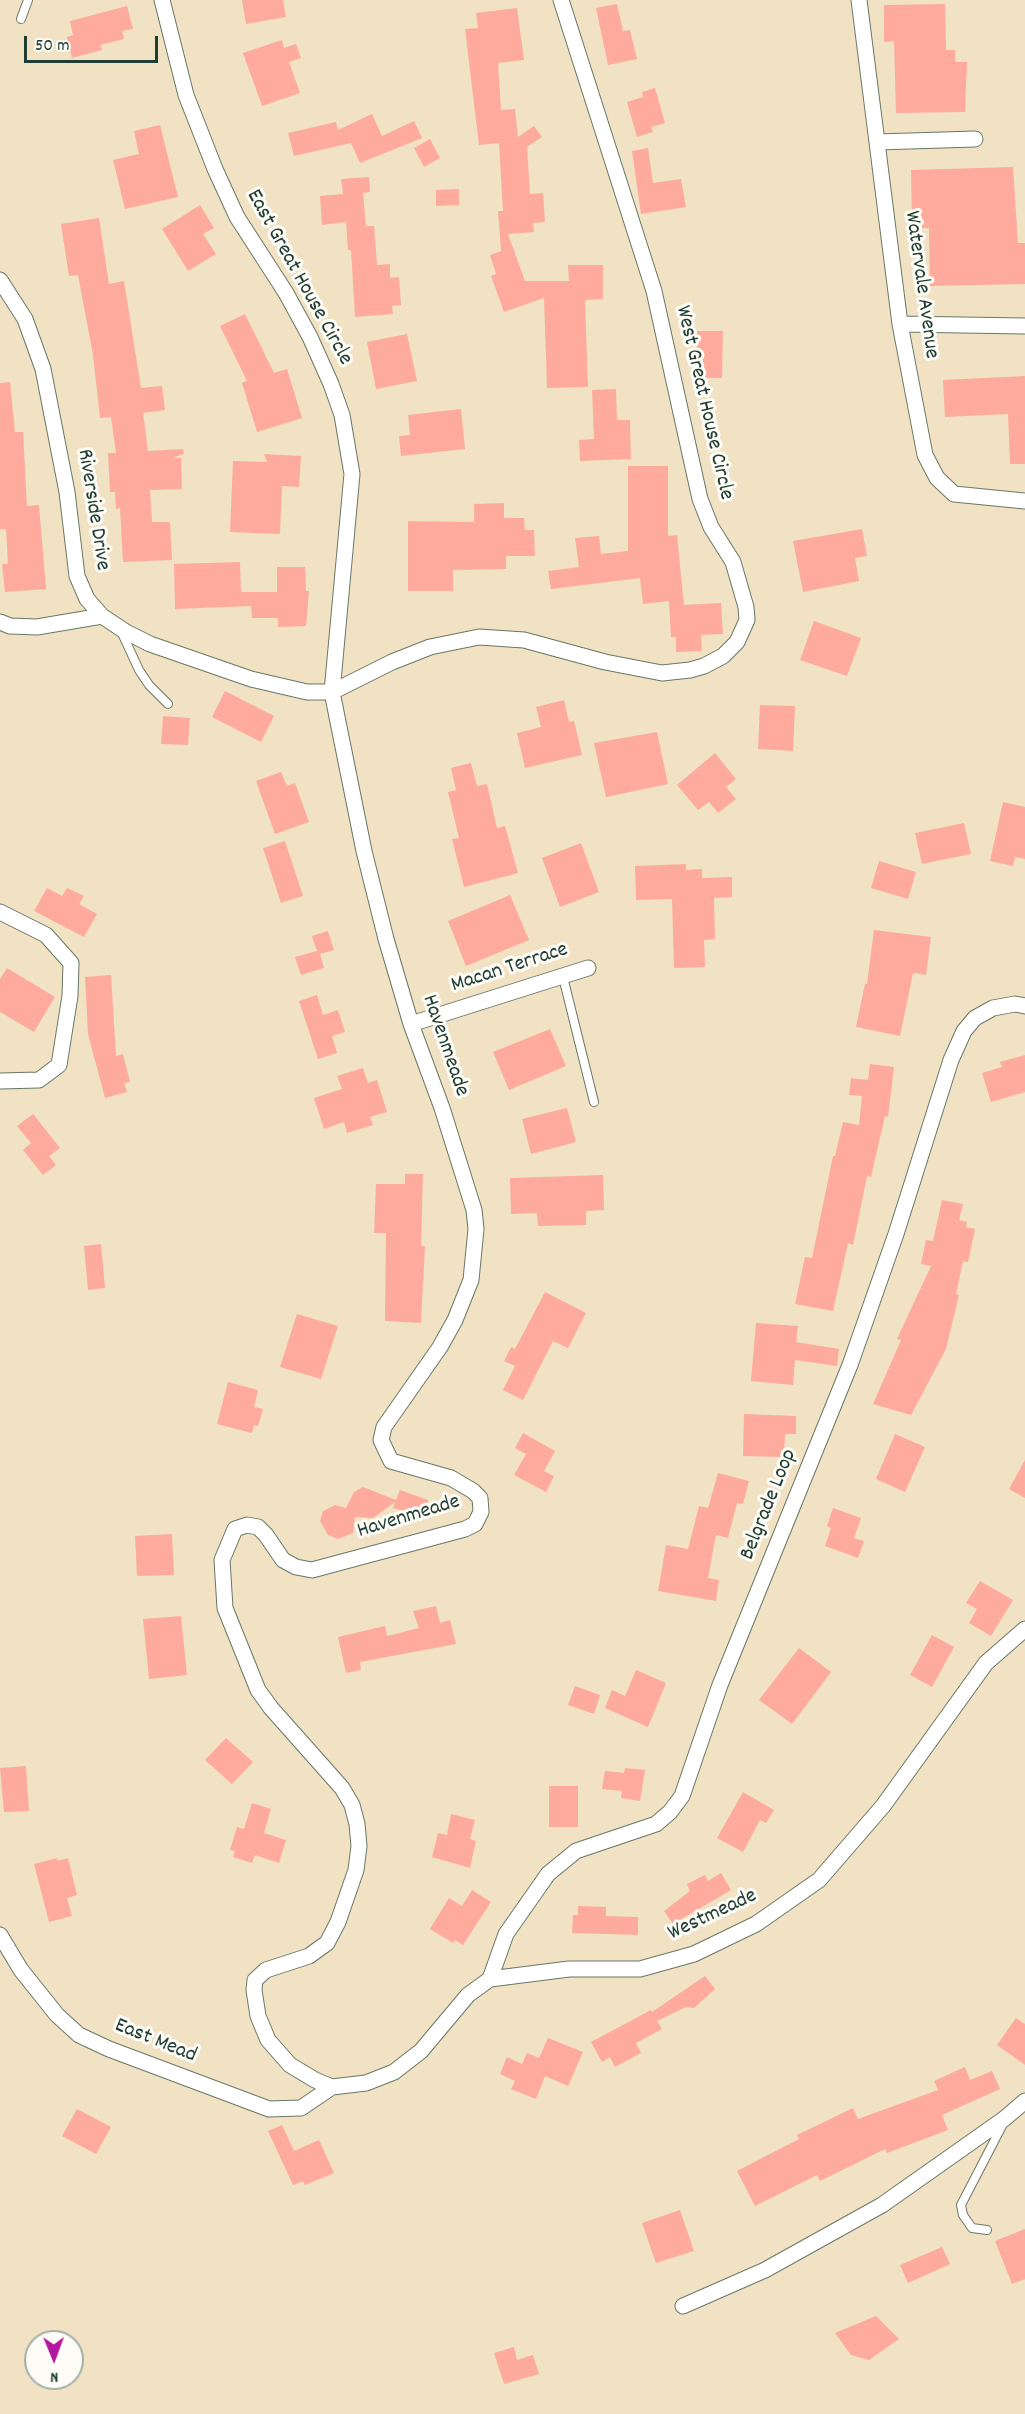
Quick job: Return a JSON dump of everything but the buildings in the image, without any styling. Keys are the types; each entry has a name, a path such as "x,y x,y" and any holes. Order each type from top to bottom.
{"street":[{"name":"East Great House Circle","path":"162,0 186,95 214,169 237,217 286,292 310,338 342,415 352,474 332,692"},
{"name":"West Great House Circle","path":"332,692 430,647 479,637 524,640 605,662 662,673 704,666 723,656 743,632 747,613 740,583 700,499 654,291 561,0"},
{"name":"Watervale Avenue","path":"859,0 900,324 925,455 937,478 954,494 1025,501"},
{"path":"877,141 975,139"},
{"name":"Riverside Drive","path":"0,280 7,302 25,319 44,369 67,492 77,576 87,599 102,616 150,644 251,679 307,692 332,692"},
{"path":"900,324 1025,326"},
{"path":"0,622 10,626 37,627 102,616"},
{"name":"Havenmeade","path":"332,692 364,851 411,1024 442,1108 474,1210 475,1261 471,1280 455,1320 440,1347 384,1427 381,1440 391,1461 451,1478 473,1491 480,1498 481,1512 474,1524 465,1529 312,1570 296,1567 283,1560 258,1527 247,1525 235,1529 222,1560 225,1608 258,1690 271,1708 342,1788 352,1806 357,1824 359,1846 356,1870 338,1922 327,1943 309,1956 266,1970 255,1980 254,1990 258,2016 268,2040 290,2065 332,2087"},
{"path":"0,912 46,935 71,963 70,996 59,1065 39,1080 0,1081"},
{"name":"Macan Terrace","path":"411,1024 588,968"},
{"name":"Belgrade Loop","path":"490,1979 506,1934 548,1874 576,1851 656,1824 670,1812 682,1796 720,1685 850,1365 897,1234 951,1060 964,1031 975,1018 993,1008 1015,1004 1025,1006"},
{"name":"Westmeade","path":"490,1979 569,1969 640,1969 694,1954 756,1924 819,1880 883,1806 986,1663 1025,1629"},
{"name":"East Mead","path":"0,1935 21,1970 57,2015 79,2034 109,2049 268,2109 301,2108 332,2087"},
{"path":"332,2087 366,2083 394,2072 421,2051 468,1995 490,1979"},
{"path":"683,2306 765,2271 882,2205 1004,2119 1025,2101"}],"lane":[{"path":"21,19 28,0"},
{"path":"119,627 139,670 149,685 168,704"},
{"path":"563,977 594,1102"},
{"path":"987,2230 972,2228 963,2215 961,2205 999,2135 1004,2119"}]}
